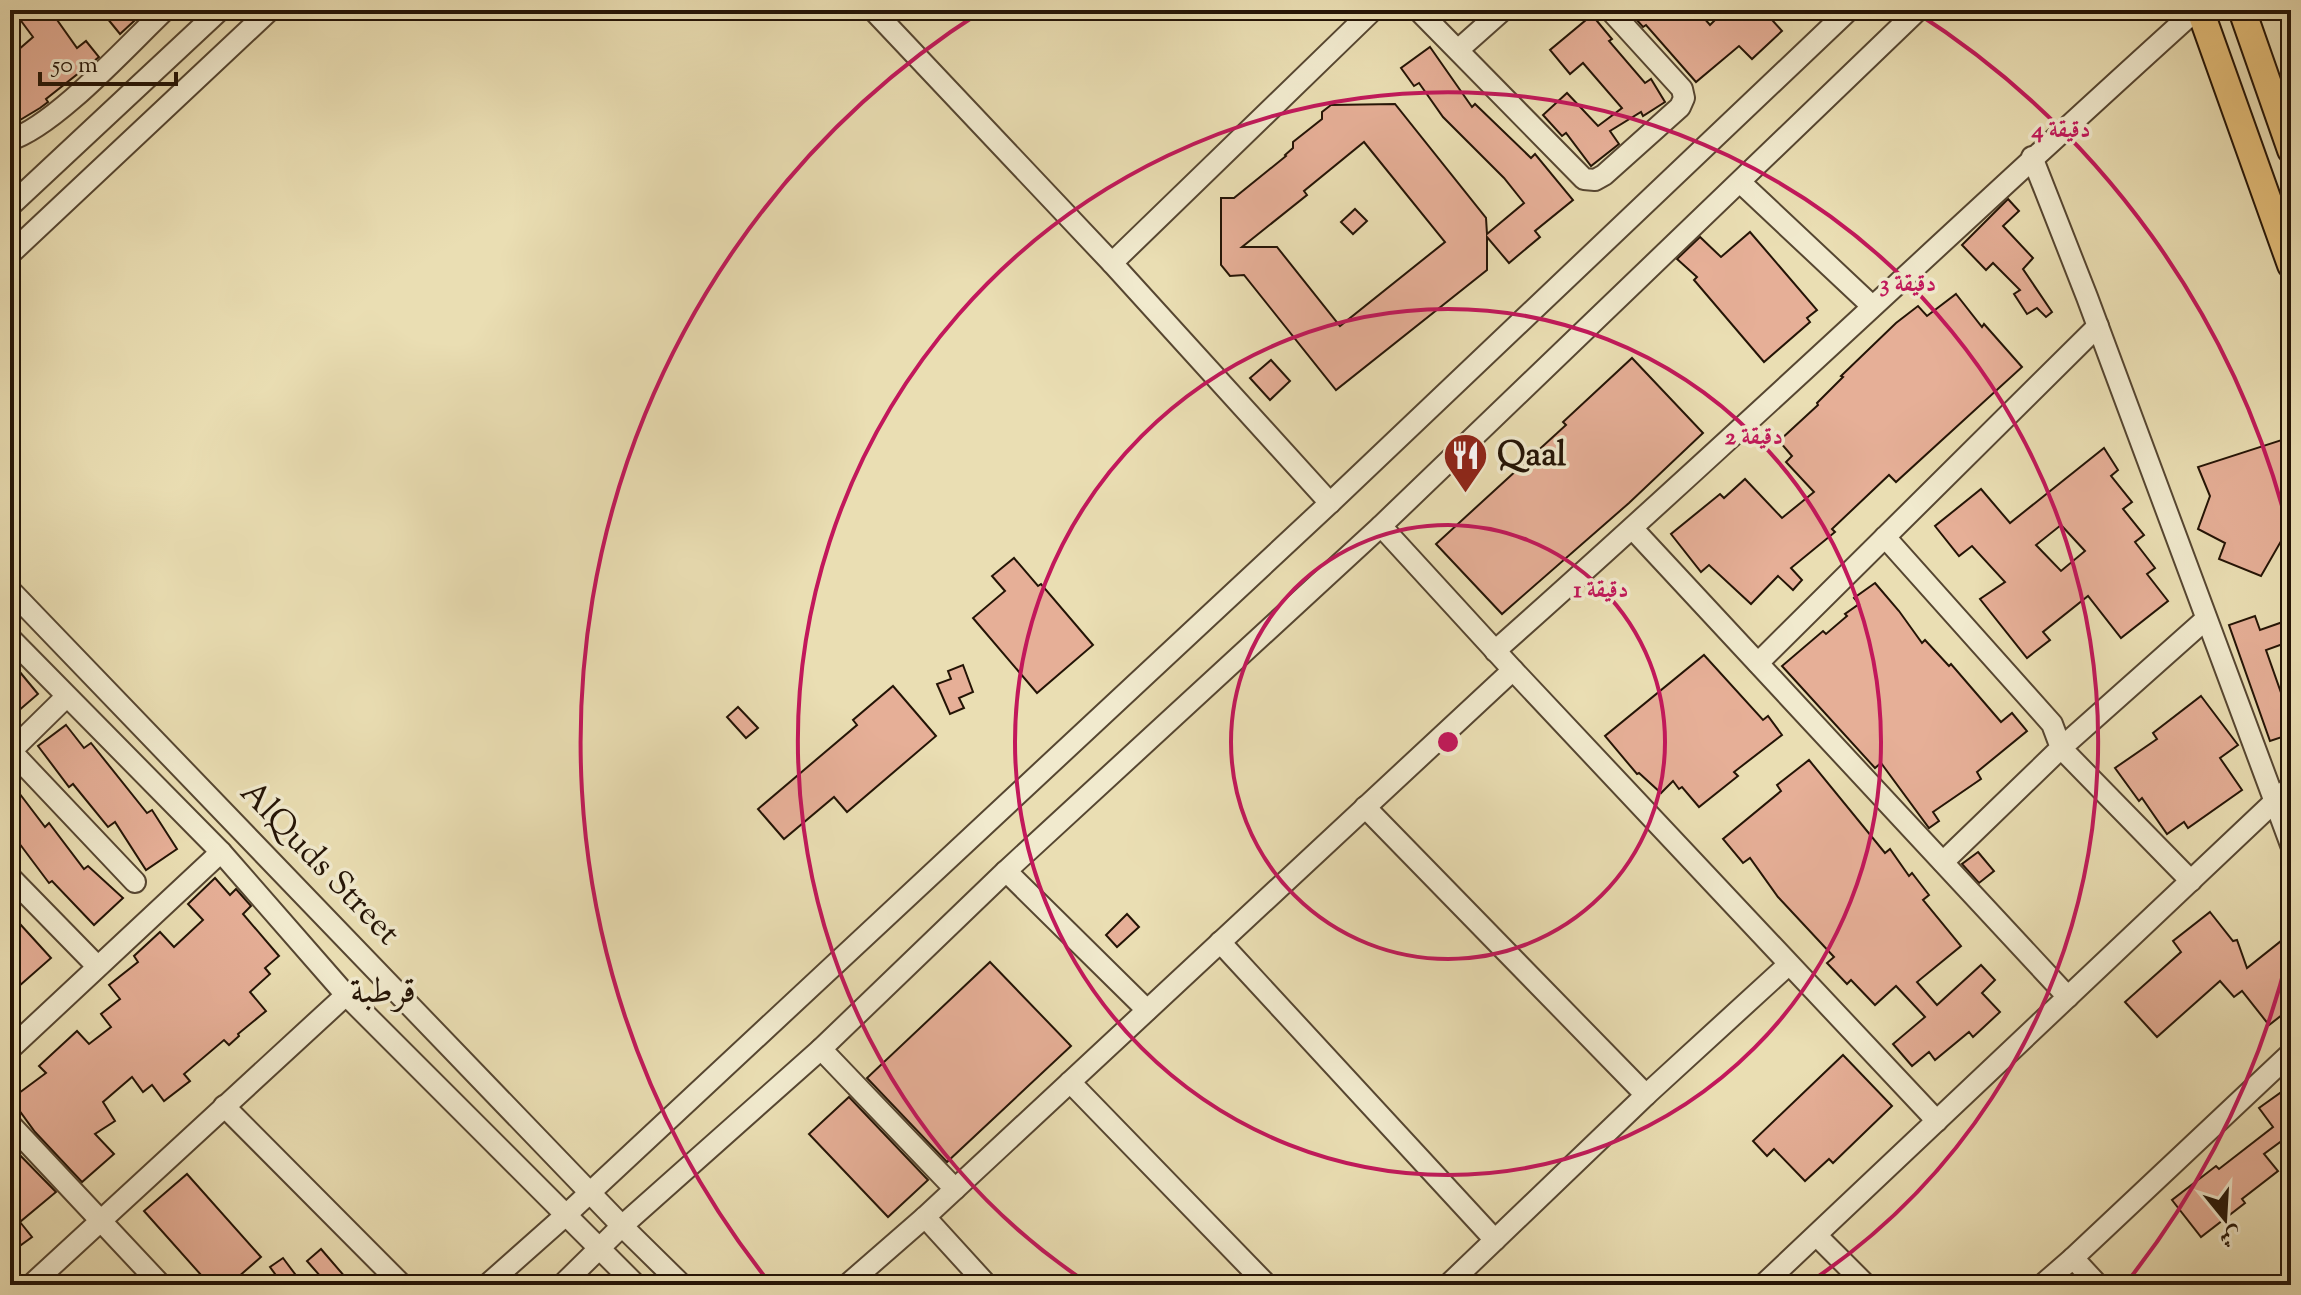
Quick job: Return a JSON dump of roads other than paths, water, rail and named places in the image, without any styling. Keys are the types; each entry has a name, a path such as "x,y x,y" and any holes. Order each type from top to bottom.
{"main road":[{"path":"2198,10 2291,265"},
{"path":"2242,10 2291,150"}],"street":[{"path":"10,140 26,134 65,104 165,10"},
{"path":"10,206 220,10"},
{"path":"10,254 270,10"},
{"path":"873,10 1112,263 1330,503"},
{"path":"1112,263 1373,10"},
{"path":"1418,10 1584,179 1595,180 1680,107 1684,98 1682,89 1610,10"},
{"path":"1458,50 1503,10"},
{"path":"487,1285 1330,503 1849,10"},
{"path":"562,1285 622,1226 821,1049 1006,871 1381,526 1918,10"},
{"path":"1495,651 1633,529 2032,157 2198,10"},
{"path":"2032,157 2291,845"},
{"path":"1740,182 1872,306"},
{"path":"1758,663 2098,326"},
{"path":"1381,526 1937,1121"},
{"path":"1633,529 2068,997"},
{"path":"1885,537 2052,724 2061,748 2191,881"},
{"name":"AlQuds Street","path":"10,590 682,1285"},
{"path":"1943,862 2061,748 2206,619"},
{"name":"AlQuds Street","path":"10,638 221,852 346,995 636,1285"},
{"path":"847,1285 925,1217 1513,670"},
{"path":"66,697 10,750 135,882"},
{"path":"1763,1285 2291,786"},
{"path":"1365,807 1646,1095"},
{"path":"10,1049 221,852"},
{"path":"1006,871 1147,1010"},
{"path":"10,877 97,966"},
{"path":"1220,942 1495,1240"},
{"path":"1448,1285 1646,1095 1788,965"},
{"path":"31,1285 346,995"},
{"path":"821,1049 955,1189"},
{"path":"2042,1285 2291,1053"},
{"path":"1070,1082 1267,1285"},
{"path":"224,1106 402,1285"},
{"path":"10,1124 161,1285"},
{"path":"925,1217 987,1285"},
{"path":"1817,1236 1866,1285"},
{"path":"2073,1258 2098,1285"}],"place":[{"name":"Qaal","path":"1466,495"}],"district":[{"name":"قرطبة","path":"383,993"}]}
